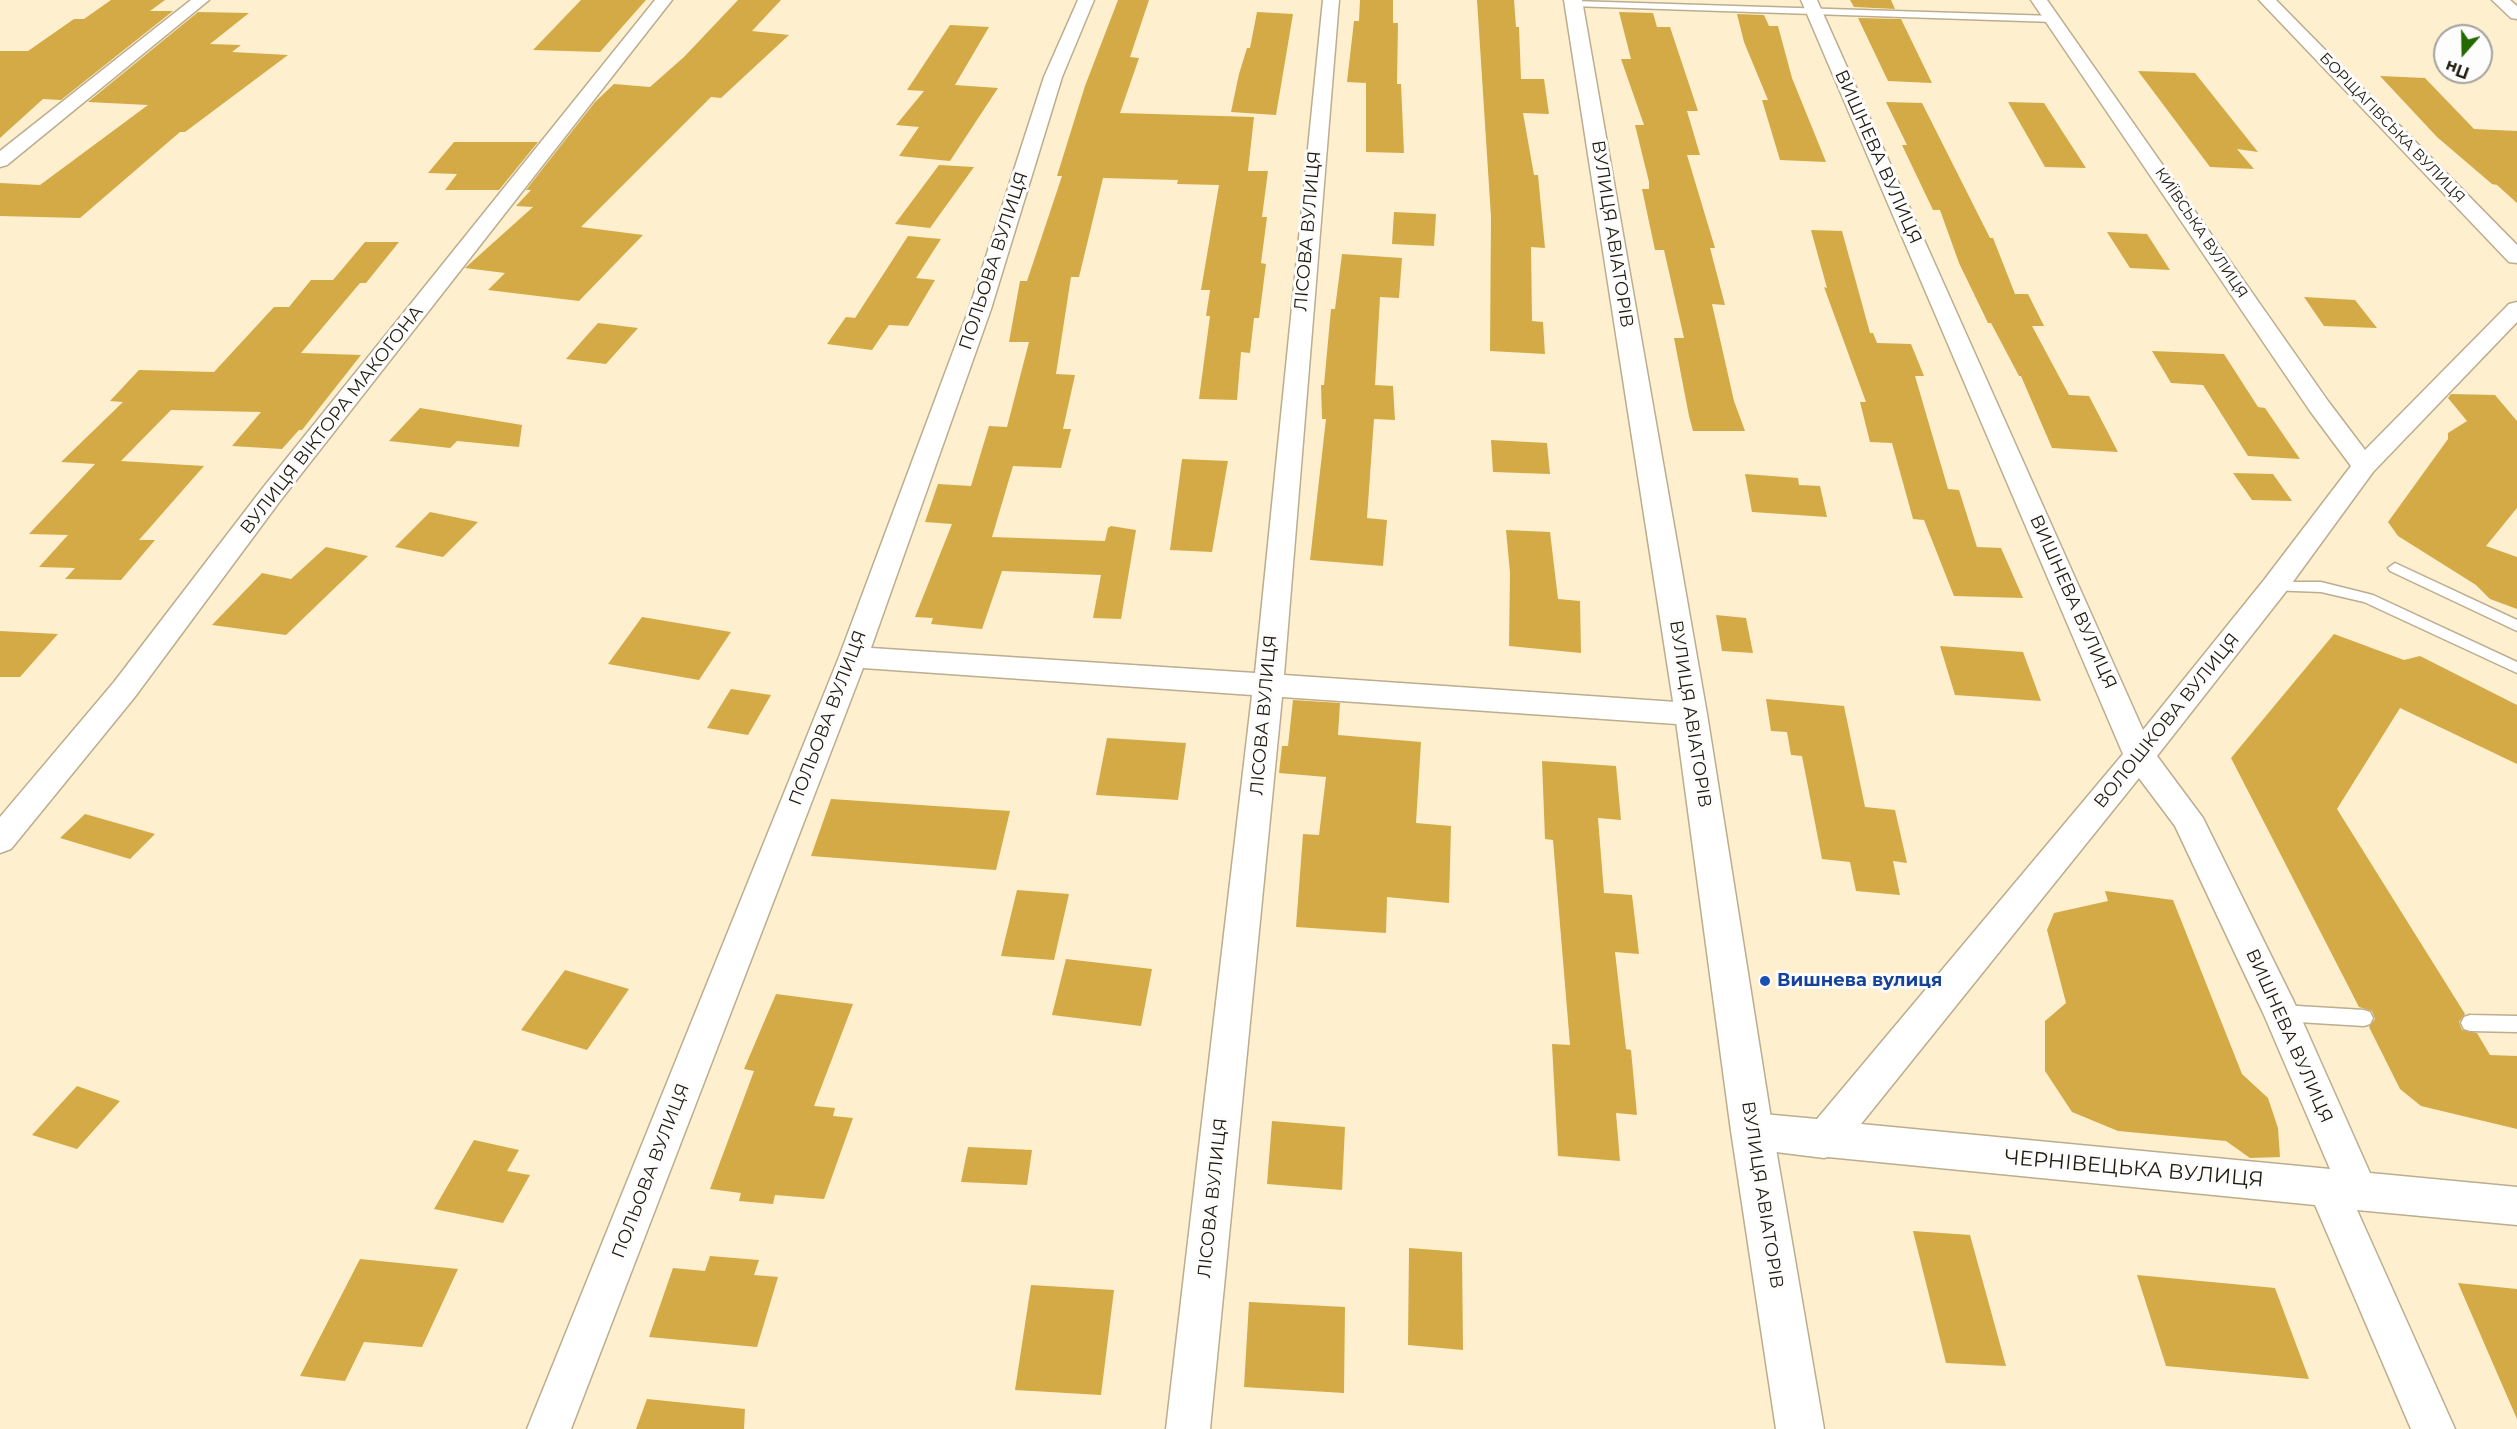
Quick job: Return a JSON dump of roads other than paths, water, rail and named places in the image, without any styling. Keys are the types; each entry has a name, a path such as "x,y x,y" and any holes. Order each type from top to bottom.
{"main road":[{"name":"ВУЛИЦЯ АВІАТОРІВ","path":"1573,2 1691,714 1752,1131 1800,1429"}],"street":[{"path":"0,161 201,0"},
{"name":"ВУЛИЦЯ ВІКТОРА МАКОГОНА","path":"0,840 124,690 271,495 664,0"},
{"name":"ПОЛЬОВА ВУЛИЦЯ","path":"549,1429 853,657 980,309 1053,77 1086,0"},
{"name":"ЛІСОВА ВУЛИЦЯ","path":"1188,1429 1268,686 1331,0"},
{"name":"КИЇВСЬКА ВУЛИЦЯ","path":"2039,0 2319,406 2364,466"},
{"name":"БОРЩАГІВСЬКА ВУЛИЦЯ","path":"2267,0 2517,257"},
{"path":"2500,0 2517,14"},
{"name":"ВИШНЕВА ВУЛИЦЯ","path":"1812,6 2139,756 2187,818 2281,1013 2343,1190 2433,1429"},
{"name":"ВОЛОШКОВА ВУЛИЦЯ","path":"1824,1140 2139,756 2274,587 2364,466 2517,309"},
{"path":"853,657 1691,714"},
{"name":"ЧЕРНІВЕЦЬКА ВУЛИЦЯ","path":"1752,1131 1824,1140 2517,1206"}],"lane":[{"path":"1573,2 1812,6 2054,19"},
{"path":"2395,568 2517,626"},
{"path":"2274,587 2321,587 2368,598 2517,668"},
{"path":"2281,1013 2364,1018"},
{"path":"2470,1023 2517,1024"}],"place":[{"name":"Вишнева вулиця","path":"1765,981"}]}
